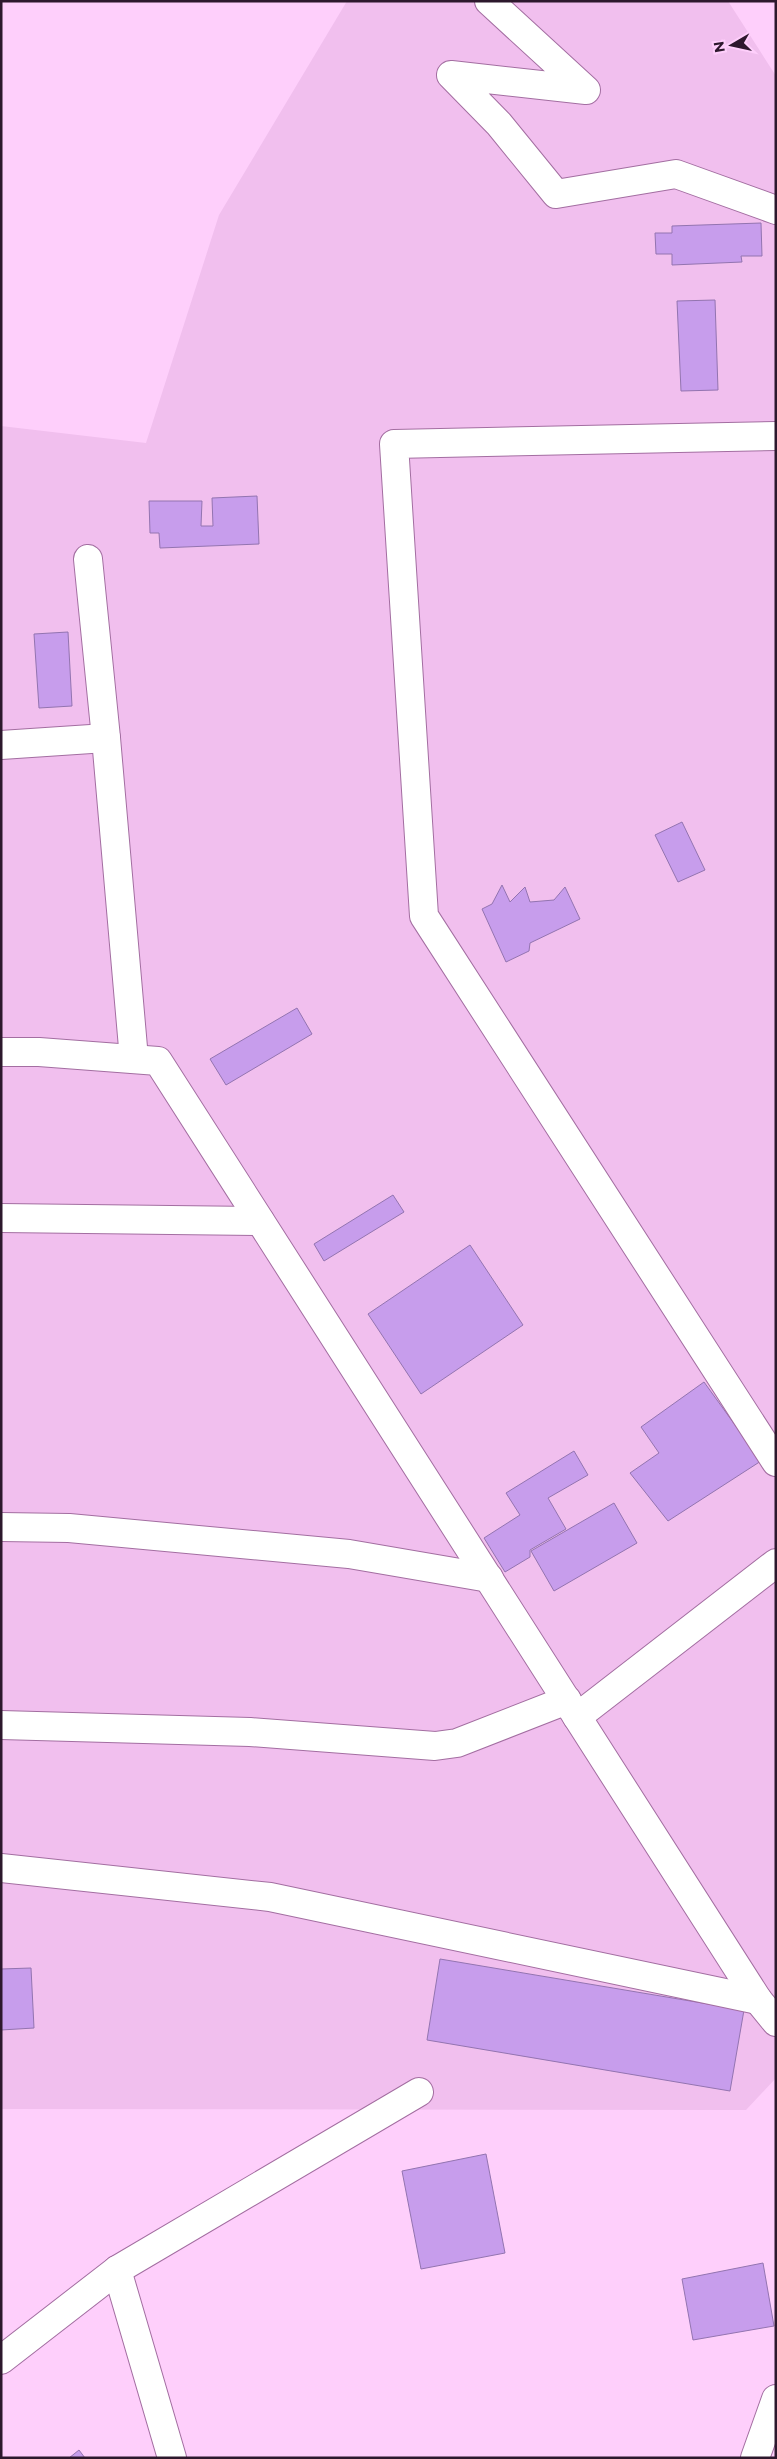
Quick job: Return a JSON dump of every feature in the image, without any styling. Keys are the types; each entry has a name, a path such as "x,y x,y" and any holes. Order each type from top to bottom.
{"street":[{"path":"489,1 586,90 451,76 498,124 556,194 676,174 776,210"},
{"path":"776,436 394,444 424,916 776,1462"},
{"path":"88,559 106,738 134,1059"},
{"path":"1,745 106,738"},
{"path":"1,1052 39,1052 158,1061 758,2000 776,2022"},
{"path":"1,1218 260,1221"},
{"path":"1,1527 69,1528 349,1554 489,1578"},
{"path":"1,1725 250,1732 435,1746 457,1743 572,1708 776,1563"},
{"path":"1,1868 270,1897 758,2000"},
{"path":"1,2360 117,2270 419,2092"},
{"path":"117,2270 172,2458"},
{"path":"754,2458 776,2399"}],"shaded area":[{"path":"347,1 728,1 776,76 776,2078 746,2110 1,2109 1,426 146,443 219,215"}],"building":[{"path":"761,223 762,256 741,256 742,262 672,265 672,254 656,254 655,233 672,233 672,226"},
{"path":"715,300 718,390 681,391 677,301"},
{"path":"257,496 259,544 160,548 159,533 150,533 149,501 202,501 201,526 213,526 212,498"},
{"path":"68,632 72,706 39,708 34,634"},
{"path":"682,822 705,870 678,882 655,835"},
{"path":"502,885 510,902 525,887 530,902 554,900 565,887 580,919 530,943 529,951 506,962 482,909 492,904"},
{"path":"297,1008 312,1034 226,1085 210,1059"},
{"path":"393,1195 404,1212 324,1261 314,1244"},
{"path":"470,1245 523,1325 421,1394 368,1314"},
{"path":"704,1382 761,1461 668,1521 630,1473 659,1453 641,1427"},
{"path":"574,1451 588,1475 548,1498 566,1529 530,1550 530,1557 505,1572 484,1538 520,1515 506,1493"},
{"path":"614,1503 637,1543 554,1591 531,1551"},
{"path":"440,1959 744,2010 730,2091 427,2040"},
{"path":"31,1968 34,2028 1,2030 1,1969"},
{"path":"486,2154 505,2253 421,2269 402,2171"},
{"path":"763,2263 774,2326 693,2340 682,2279"},
{"path":"79,2450 85,2458 69,2458"}]}
